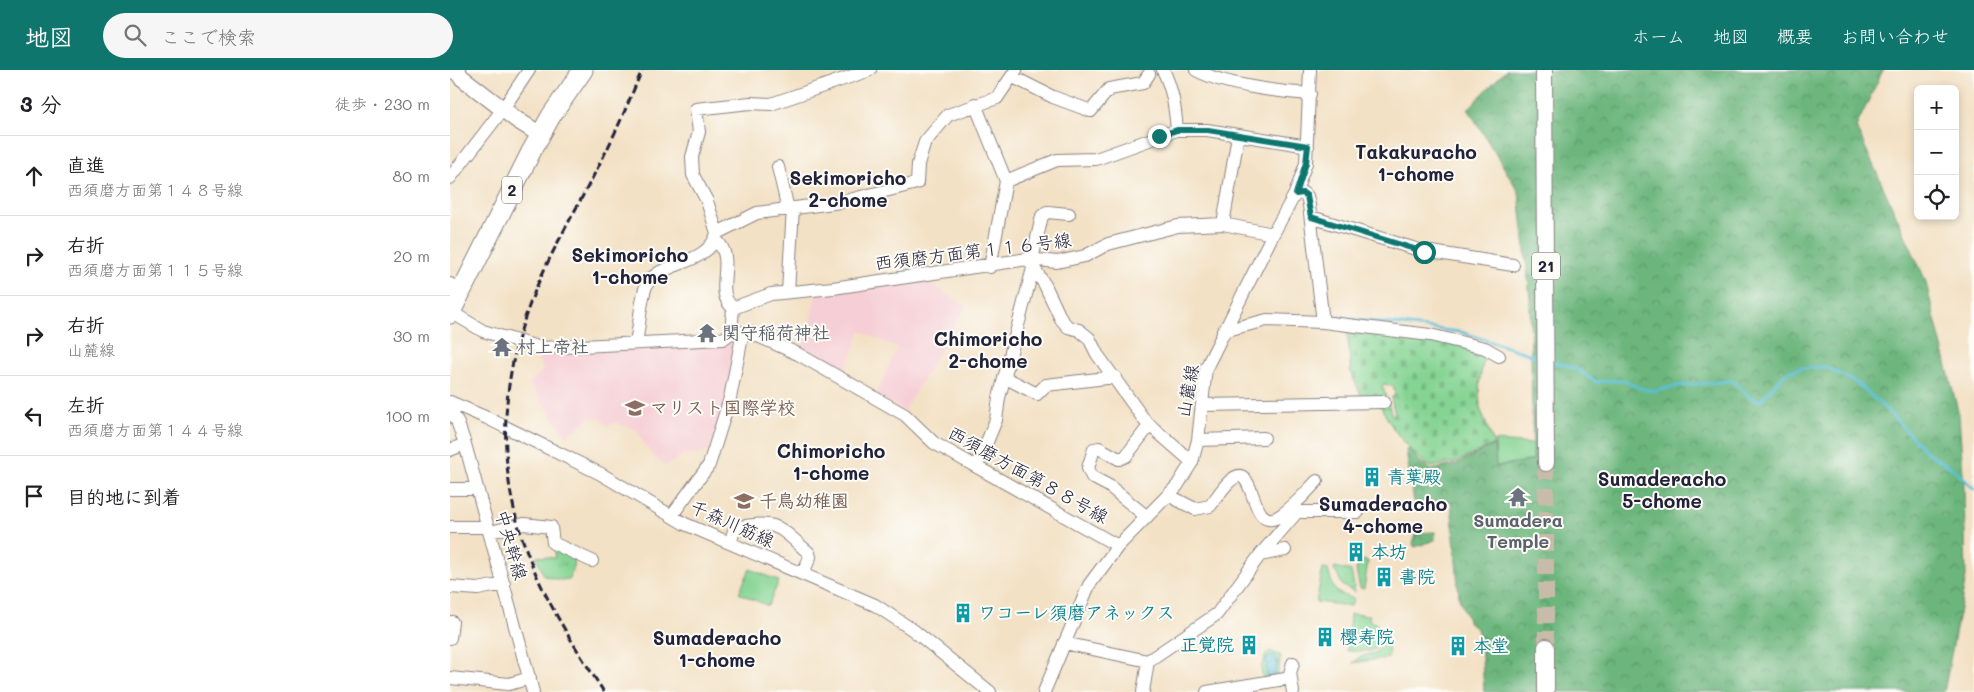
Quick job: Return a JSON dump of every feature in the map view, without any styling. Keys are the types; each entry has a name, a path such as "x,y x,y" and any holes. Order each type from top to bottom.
{"highway":[{"name":"2","path":"451,313 456,287 541,135 582,70"}],"main road":[{"name":"21","path":"1544,70 1546,463"},
{"path":"454,76 541,135"},
{"path":"1546,647 1546,692"}],"street":[{"path":"450,178 529,70"},
{"path":"672,515 709,465 730,398 737,332 733,308 724,295 726,260 723,247 716,237 707,201 693,175 692,157 699,132 696,109 750,103 772,104 870,70"},
{"path":"1163,70 1171,85 1175,101 1177,130"},
{"path":"1196,70 1205,75 1282,92 1310,94"},
{"name":"山麓線","path":"1044,692 1090,585 1118,546 1177,486 1192,462 1198,440 1206,368 1273,234 1296,194 1306,163 1310,70"},
{"path":"636,342 641,322 642,301 647,285 654,276 707,251 716,237 757,213 841,202 917,183 918,164 925,142 948,115 975,104 997,98 1015,73 1053,98 1091,111 1109,89 1143,82 1149,71"},
{"path":"975,104 1006,181 990,266"},
{"path":"1006,181 1057,160 1096,159 1177,130 1208,130 1308,146"},
{"path":"1223,224 1238,136"},
{"path":"778,167 790,209 788,292"},
{"path":"1296,194 1303,193 1307,196 1322,318"},
{"path":"977,466 996,420 1004,377 1042,216 1047,212 1069,214"},
{"path":"1311,217 1418,250 1512,264"},
{"name":"西須磨方面第１１６号線","path":"733,308 771,294 833,288 990,266 1057,262 1085,256 1108,244 1178,226 1223,224 1273,234"},
{"path":"1031,263 1045,285 1061,319 1068,327 1079,330 1089,338 1097,354 1150,426 1192,462"},
{"path":"451,313 482,331 534,346 723,339 737,332"},
{"path":"1223,331 1267,320 1322,318 1430,335 1486,348 1499,356"},
{"name":"西須磨方面第８８号線","path":"737,332 770,340 878,398 905,415 934,443 1118,546"},
{"path":"1004,377 1037,394 1046,385 1115,377"},
{"name":"千森川筋線","path":"450,402 601,474 685,524 875,605 913,630 990,692"},
{"path":"1202,405 1384,402"},
{"name":"中央幹線","path":"450,410 465,444 533,692"},
{"path":"1147,517 1109,486 1092,477 1088,468 1094,449 1099,448 1119,459 1126,456 1150,426"},
{"path":"1198,440 1264,438"},
{"path":"450,450 465,444"},
{"path":"1168,495 1195,509 1210,506 1230,480 1236,477 1244,478 1250,484 1258,512 1266,518 1273,519 1283,514 1317,480"},
{"path":"450,489 477,489"},
{"path":"1064,643 1148,661 1217,614 1260,555 1297,512 1358,512"},
{"path":"730,543 735,528 758,523 779,527 809,553 810,557 803,574"},
{"path":"450,527 489,529 524,524 551,527 553,543 592,561"},
{"path":"1260,555 1285,550"},
{"path":"450,587 478,589 504,584"},
{"path":"450,638 452,622"},
{"path":"1143,692 1148,661"},
{"path":"1293,663 1291,678 1293,692"},
{"path":"450,678 509,684 530,678"},
{"path":"1207,692 1291,678"}],"shaded area":[{"path":"923,278 966,306 904,411 876,394 897,348 860,331 855,348 841,377 802,353 817,291"},
{"name":"マリスト国際学校","path":"739,338 727,399 709,451 681,456 666,466 652,455 635,429 617,422 607,426 601,418 590,418 567,436 529,384 543,370 535,352 716,343"}],"green space":[{"path":"1506,70 1883,70 1856,127 1925,279 1959,415 1964,488 1966,577 1944,692 1484,692 1481,642 1477,629 1469,623 1459,598 1451,501 1414,503 1406,450 1409,449 1418,460 1431,470 1457,464 1494,445 1496,467 1533,460 1530,298 1519,192 1468,109"},
{"path":"1347,329 1442,341 1485,351 1479,385 1480,408 1494,444 1457,462 1431,467 1414,454 1400,438 1378,401 1364,401 1351,373","holes":["1382,385 1393,386 1395,394 1391,398 1395,414 1392,415"]},
{"path":"1495,441 1533,444 1533,460 1496,466"},
{"path":"1435,532 1435,540 1415,547 1413,545 1415,533"},
{"path":"555,548 575,557 570,579 560,580 544,576 536,556 555,558"},
{"path":"1360,560 1368,561 1364,589 1360,588 1356,570"},
{"path":"1335,567 1351,571 1355,592 1343,586 1334,569"},
{"path":"1323,568 1328,570 1333,587 1338,593 1354,599 1351,606 1316,602"},
{"path":"750,569 779,581 768,606 739,593"},
{"path":"1350,614 1370,615 1369,620 1377,624 1381,638 1375,649 1369,651 1347,651"},
{"path":"1383,644 1389,649 1388,658 1352,663 1363,656 1375,653"},
{"path":"1270,651 1281,656 1278,674 1263,678 1261,671 1262,663"}],"water":[{"path":"1274,655 1278,661 1274,677 1267,686 1266,659"}],"waterway":[{"path":"1333,317 1461,332 1538,357"},
{"path":"1555,362 1577,369 1596,382 1622,380 1642,389 1654,391 1677,386 1732,381 1750,397 1760,401 1785,373 1801,368 1826,367 1858,384 1886,409 1925,451 1955,470 1974,489"}],"tunnel":[{"path":"1546,463 1546,647"}],"railway":[{"path":"604,692 551,605 526,549 510,489 506,429 507,398 519,338 535,290 552,253 611,140 642,70"}],"place":[{"name":"関守稲荷神社","path":"707,333"},
{"name":"村上帝社","path":"502,347"},
{"name":"マリスト国際学校","path":"635,408"},
{"name":"青葉殿","path":"1372,477"},
{"name":"Sumadera Temple","path":"1518,497"},
{"name":"千鳥幼稚園","path":"744,501"},
{"name":"本坊","path":"1356,552"},
{"name":"書院","path":"1384,577"},
{"name":"ワコーレ須磨アネックス","path":"963,613"},
{"name":"櫻寿院","path":"1325,637"},
{"name":"正覚院","path":"1249,645"},
{"name":"本堂","path":"1458,646"}],"district":[{"name":"Takakuracho 1-chome","path":"1416,163"},
{"name":"Sekimoricho 2-chome","path":"848,189"},
{"name":"Sekimoricho 1-chome","path":"630,266"},
{"name":"Chimoricho 2-chome","path":"988,350"},
{"name":"Chimoricho 1-chome","path":"831,462"},
{"name":"Sumaderacho 5-chome","path":"1662,490"},
{"name":"Sumaderacho 4-chome","path":"1383,515"},
{"name":"Sumaderacho 1-chome","path":"717,649"}],"route":[{"path":"1159,136 1177,130 1208,130 1308,146 1306,163 1296,194 1303,193 1307,196 1311,217 1424,252"}]}
